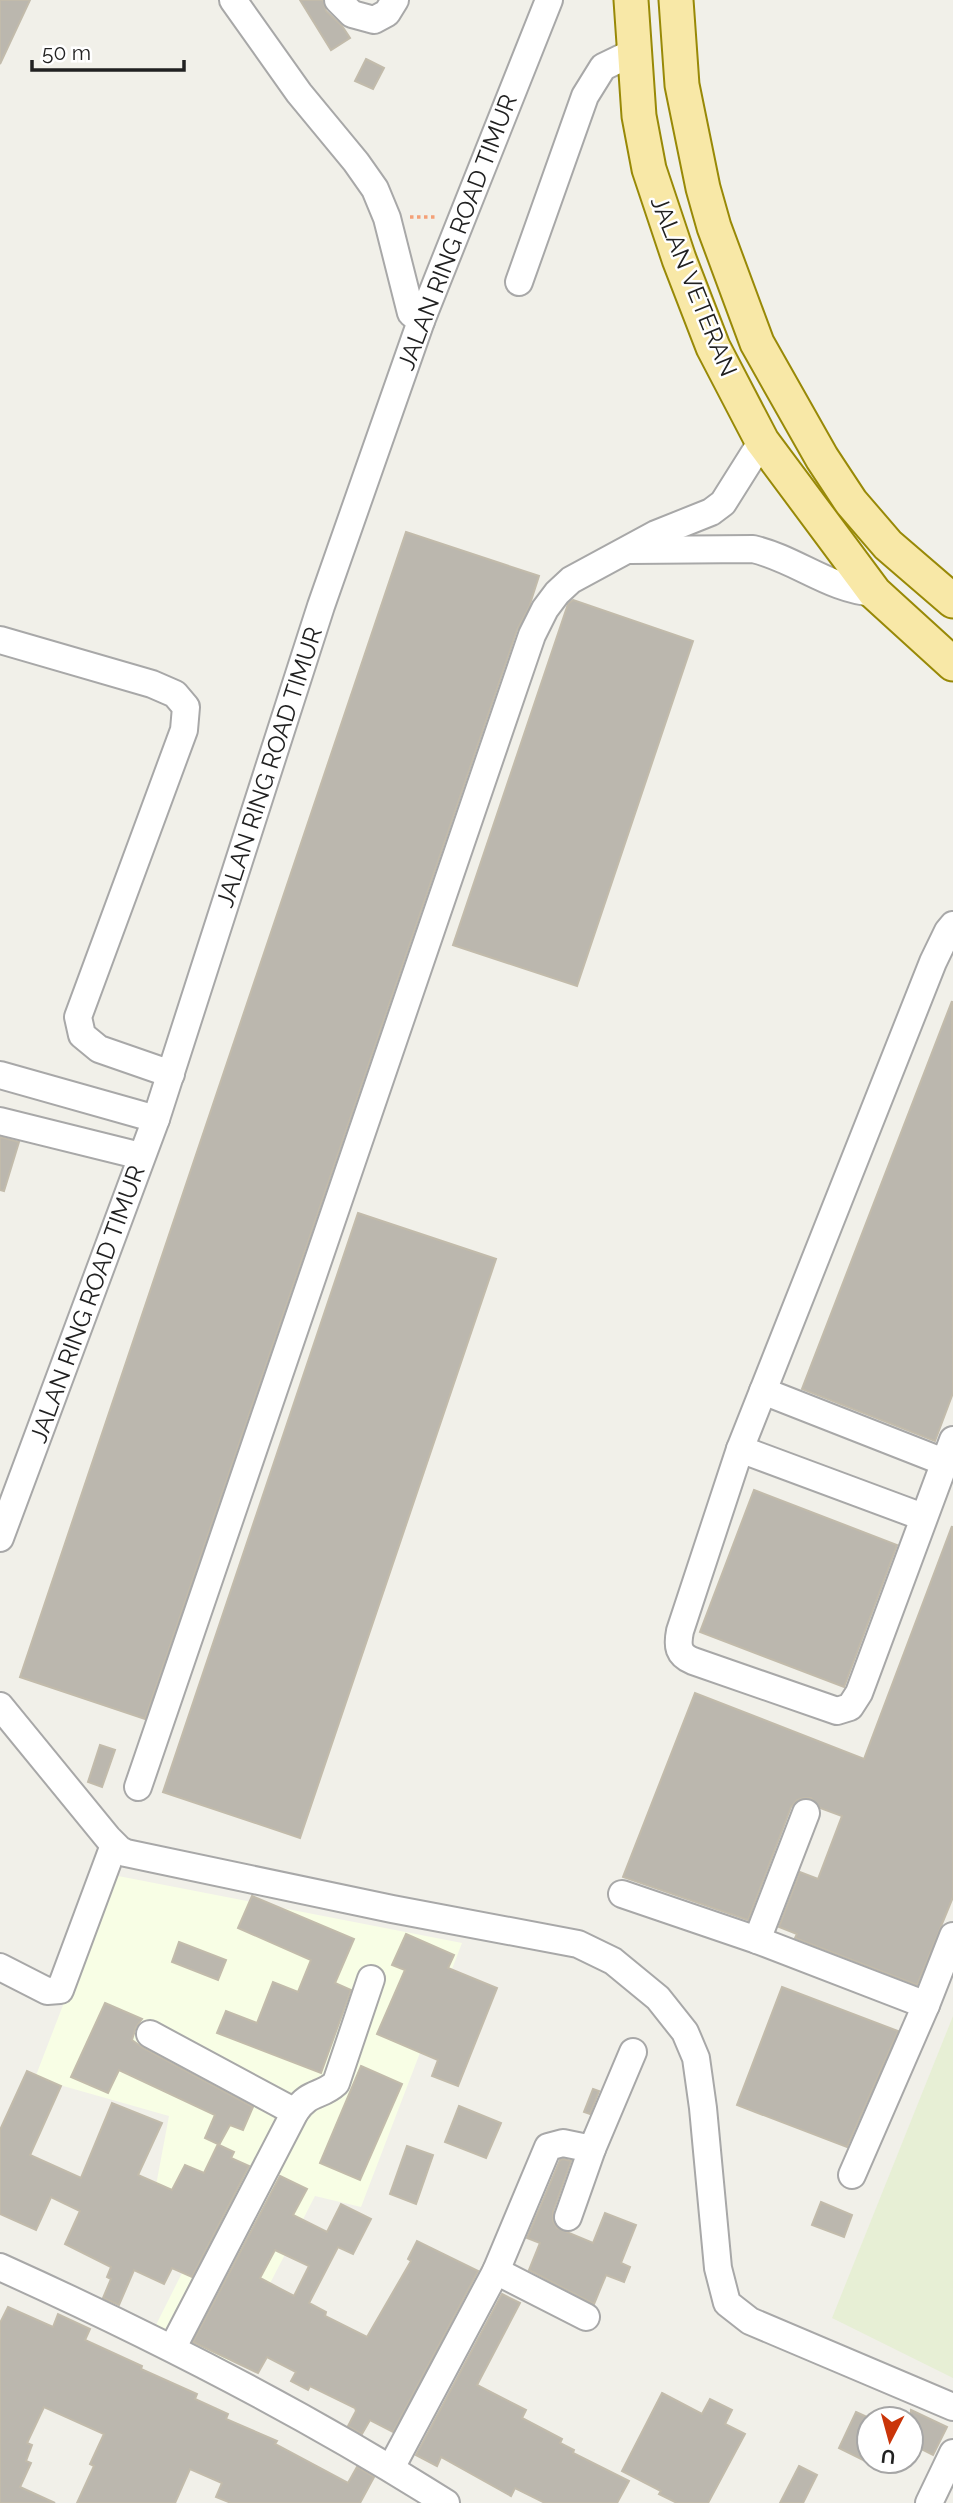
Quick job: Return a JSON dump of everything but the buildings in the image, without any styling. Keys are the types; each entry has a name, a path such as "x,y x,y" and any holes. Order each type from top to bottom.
{"main road":[{"name":"JALAN VETERAN","path":"631,0 639,116 649,169 713,347 762,441 876,593 953,664"},
{"name":"JALAN VETERAN","path":"676,0 682,85 703,188 714,227 757,343 822,458 851,502 888,545 953,601"}],"street":[{"path":"233,0 299,93 376,189 387,218 411,313 421,321"},
{"path":"338,0 352,14 374,20 387,13 395,0"},
{"name":"JALAN RING ROAD TIMUR","path":"0,1538 156,1119 321,606 421,321 549,0"},
{"path":"519,282 585,96 603,66 634,52"},
{"path":"138,1787 532,635 545,609 571,579 625,550 710,512 723,503 762,441"},
{"path":"625,550 738,548 771,553 840,587 857,592 876,593"},
{"path":"0,640 152,684 175,694 186,707 184,730 78,1017 82,1035 99,1049 171,1074"},
{"path":"763,1391 948,1451 859,1693 850,1707 837,1711 693,1661 681,1653 678,1639 740,1450 763,1391 933,962 953,925"},
{"path":"0,1075 156,1119"},
{"path":"0,1121 141,1156"},
{"path":"740,1450 923,1517"},
{"path":"0,1706 114,1845 127,1853 391,1909 578,1944 613,1961 658,1998 685,2032 696,2057 718,2268 727,2303 750,2321 953,2407"},
{"path":"757,1940 806,1813"},
{"path":"0,1967 47,1992 60,1990 114,1845"},
{"path":"622,1894 757,1940 926,2005"},
{"path":"852,2175 953,1936"},
{"path":"173,2347 295,2112 306,2098 326,2091 336,2083 371,1979"},
{"path":"150,2034 295,2112"},
{"path":"568,2217 592,2150 633,2052"},
{"path":"391,2468 496,2272 548,2147 563,2143 592,2150"},
{"path":"0,2267 173,2347 391,2468 446,2503"},
{"path":"496,2272 586,2317"},
{"path":"929,2503 953,2453"}],"path":[{"path":"387,218 462,216"}],"shaded area":[{"path":"113,1875 462,1943 361,2207 315,2196 226,2369 151,2335 203,2231 154,2196 169,2116 35,2078"},
{"path":"953,2016 953,2378 832,2318"}]}
